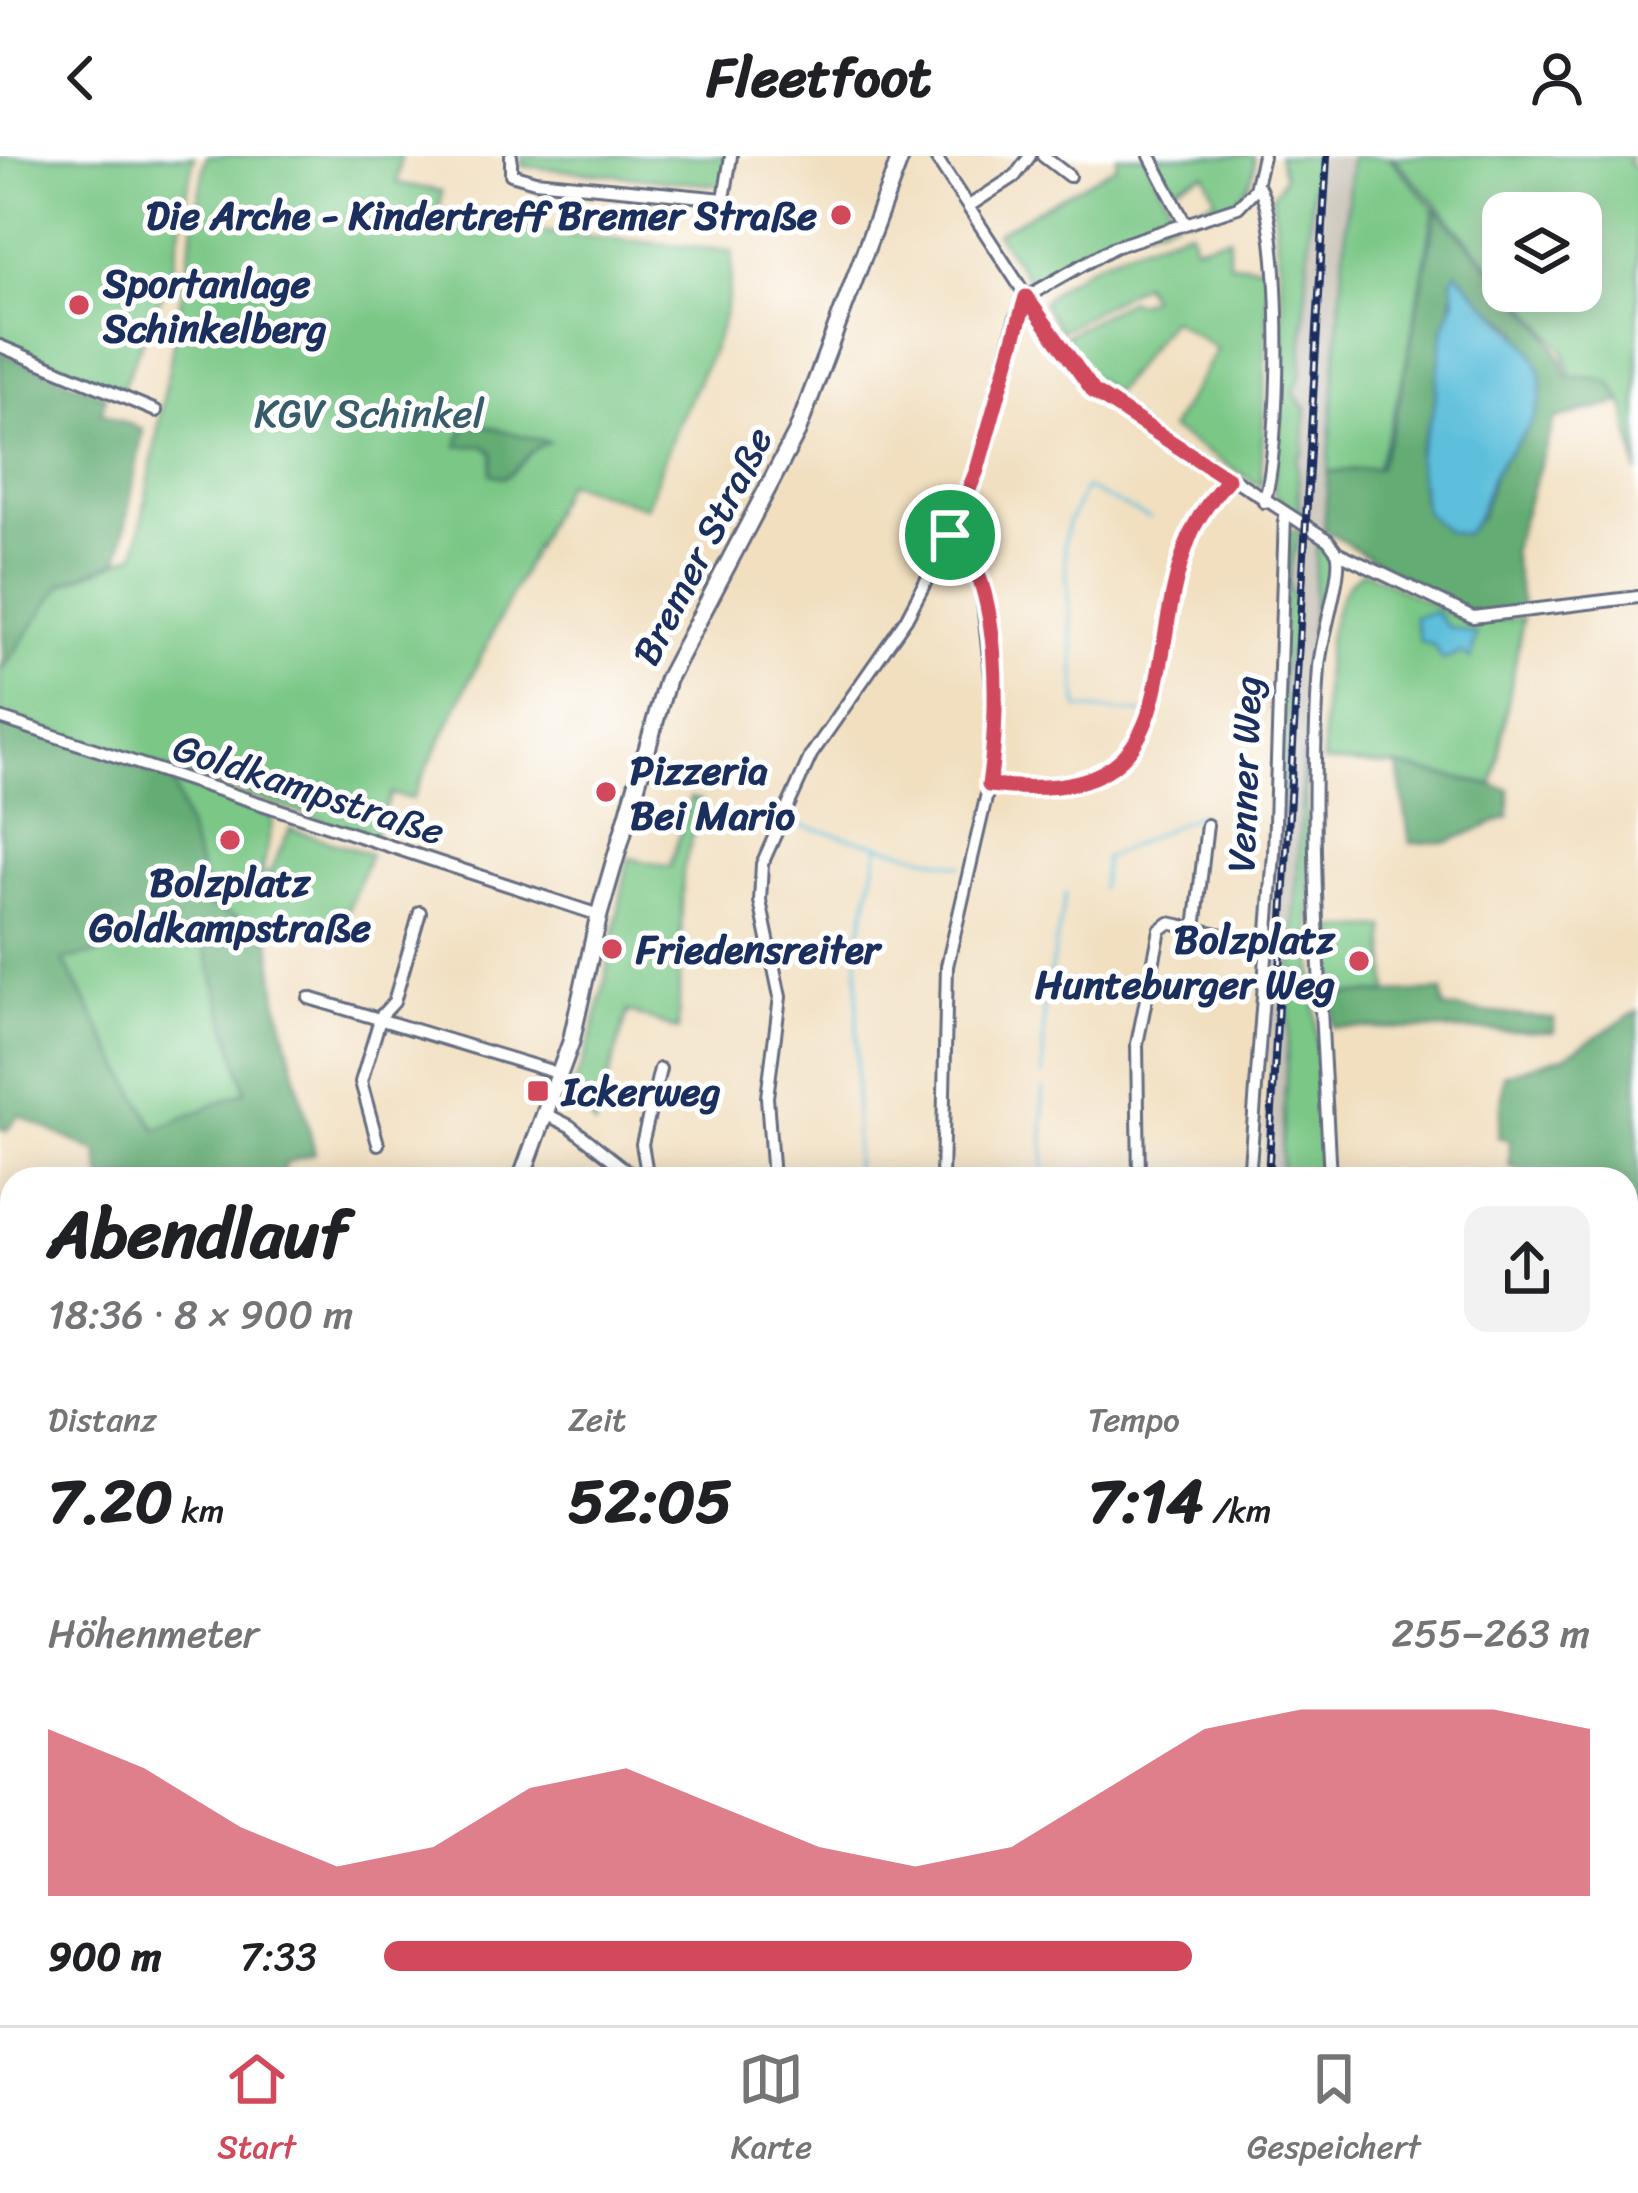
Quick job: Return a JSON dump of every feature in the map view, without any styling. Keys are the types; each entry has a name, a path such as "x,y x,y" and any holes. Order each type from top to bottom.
{"main road":[{"name":"Bremer Straße","path":"526,1167 561,1074 599,915 667,680 797,433 902,156"}],"street":[{"path":"511,156 511,174 536,182 724,199 731,156"},
{"path":"935,156 1094,392 1337,551 1473,617 1638,597"},
{"path":"969,206 1015,176 1030,156"},
{"path":"1043,156 1069,176"},
{"path":"1150,156 1185,223"},
{"path":"772,1167 767,1097 780,997 762,917 762,864 811,755 906,619 950,535 977,470 1026,297 1114,247 1238,207 1256,184 1263,156"},
{"path":"1256,184 1267,198 1277,278 1264,502"},
{"path":"0,346 156,410"},
{"path":"989,785 1039,790 1080,783 1131,746 1155,703 1189,537 1228,479"},
{"name":"Venner Weg","path":"1250,1167 1268,945 1285,515"},
{"path":"942,1167 942,1003 952,936 989,785 996,722 986,602 963,547 950,535"},
{"path":"1330,1167 1314,764 1321,639 1340,573 1337,551"},
{"name":"Goldkampstraße","path":"0,718 599,915"},
{"path":"1196,929 1207,825"},
{"path":"378,1144 361,1082 381,1016 394,1002 420,912"},
{"path":"1139,1167 1137,1044 1144,990 1164,924 1268,945"},
{"path":"309,998 561,1074"},
{"path":"646,1167 642,1144 660,1070"},
{"path":"546,1114 570,1126 622,1167"}],"shaded area":[{"path":"1314,156 1351,156 1324,530 1300,515 1297,458 1303,451 1293,393"},
{"path":"1299,530 1317,542 1281,1167 1263,1167 1289,705 1282,691 1290,666 1295,598 1288,587 1289,570 1296,558"}],"green space":[{"name":"Sportanlage Schinkelberg","path":"0,156 194,156 173,268 122,389 0,342"},
{"name":"KGV Schinkel","path":"206,156 401,156 397,183 441,191 439,219 449,222 732,251 729,294 718,334 646,507 566,482 412,799 391,794 374,837 0,714 0,668 62,585 136,554"},
{"path":"522,156 727,156 724,186 522,166"},
{"path":"1117,156 1145,156 1177,219 1147,229 1144,222 1029,281 996,233 1116,166"},
{"path":"1155,156 1254,156 1254,170 1234,199 1187,217 1185,213 1216,198 1205,173 1172,187"},
{"path":"1278,156 1314,156 1301,377 1293,392 1306,409 1303,452 1297,458 1300,515 1274,494 1283,306 1272,196 1284,177"},
{"path":"1388,156 1434,208 1411,340 1376,468 1328,472 1351,157"},
{"path":"1392,156 1631,156 1628,164 1638,169 1638,474 1628,420 1617,394 1592,379 1571,377 1563,349 1532,312 1602,312 1602,192 1482,192 1482,255"},
{"path":"1437,210 1482,259 1482,300 1457,272 1433,412 1417,454 1422,500 1464,534 1482,515 1494,472 1531,423 1519,329 1497,312 1529,312 1552,341 1567,377 1608,382 1621,403 1555,419 1512,551 1523,612 1474,614 1445,603 1324,530 1328,472 1379,468 1398,408"},
{"path":"1190,229 1195,246 1229,237 1229,263 1269,266 1261,486 1170,429 1217,349 1171,319 1114,393 1092,377 1064,336 1129,300 1138,303 1150,297 1143,283 1060,331 1042,303 1091,266"},
{"path":"0,352 106,396 101,413 143,430 119,560 62,584 3,669"},
{"path":"467,421 548,442 504,478 491,474 493,453 484,446 457,446"},
{"path":"1299,530 1288,581 1294,627 1282,691 1289,704 1280,865 1280,676 1288,535"},
{"path":"1317,542 1334,563 1311,634"},
{"path":"1364,571 1453,615 1476,621 1523,618 1493,785 1398,766 1323,762 1330,629 1348,584"},
{"path":"0,720 172,779 212,907 269,930 277,999 315,1153 285,1167 100,1167 98,1153 19,1115 6,1131 0,1128","holes":["201,934 246,1091 156,1130 63,960"]},
{"path":"1304,754 1322,1167 1281,1167"},
{"path":"1398,766 1509,789 1509,817 1448,842 1410,843"},
{"path":"172,779 273,818 262,873 269,874 290,829 370,854 340,931 327,927 324,936 271,921 269,930 212,907"},
{"path":"690,798 702,801 683,871 678,1030 628,1011 595,1125 573,1088 600,1003 629,858 670,867"},
{"name":"Bolzplatz Hunteburger Weg","path":"1385,927 1388,992 1333,995 1330,929"},
{"path":"201,934 246,1092 156,1130 63,959"},
{"path":"1442,991 1444,1008 1554,1019 1554,1032 1333,1027 1333,995"},
{"path":"1638,1011 1638,1167 1510,1167 1510,1140 1498,1137 1504,1075 1564,1056"}],"water":[{"path":"1457,272 1482,298 1482,312 1496,312 1507,322 1534,357 1541,377 1540,399 1530,424 1496,469 1477,518 1464,534 1448,532 1425,512 1417,457 1433,412 1444,326 1455,299 1452,280"},
{"path":"1435,612 1448,627 1476,634 1471,659 1461,653 1443,660 1433,645 1420,641 1414,617"}],"waterway":[{"path":"1142,713 1078,708 1064,544 1085,488 1149,518"},
{"path":"1101,888 1105,858 1199,814"},
{"path":"788,822 961,866"},
{"path":"859,939 879,847"},
{"path":"1043,1076 1044,1003 1066,893"},
{"path":"855,1167 858,950"},
{"path":"1043,1089 1044,1167"}],"railway":[{"path":"1269,1167 1327,156"}],"place":[{"name":"Die Arche - Kindertreff Bremer Straße","path":"841,215"},
{"name":"Sportanlage Schinkelberg","path":"79,305"},
{"name":"Pizzeria Bei Mario","path":"606,792"},
{"name":"Bolzplatz Goldkampstraße","path":"230,840"},
{"name":"Friedensreiter","path":"612,949"},
{"name":"Bolzplatz Hunteburger Weg","path":"1359,961"},
{"name":"Ickerweg","path":"538,1091"}],"route":[{"path":"1026,297 1068,362 1094,392 1228,479 1189,537 1172,603 1161,679 1146,724 1117,761 1062,788 989,785 996,722 986,602 963,547 950,535 977,470 1016,317 1026,297"}]}
